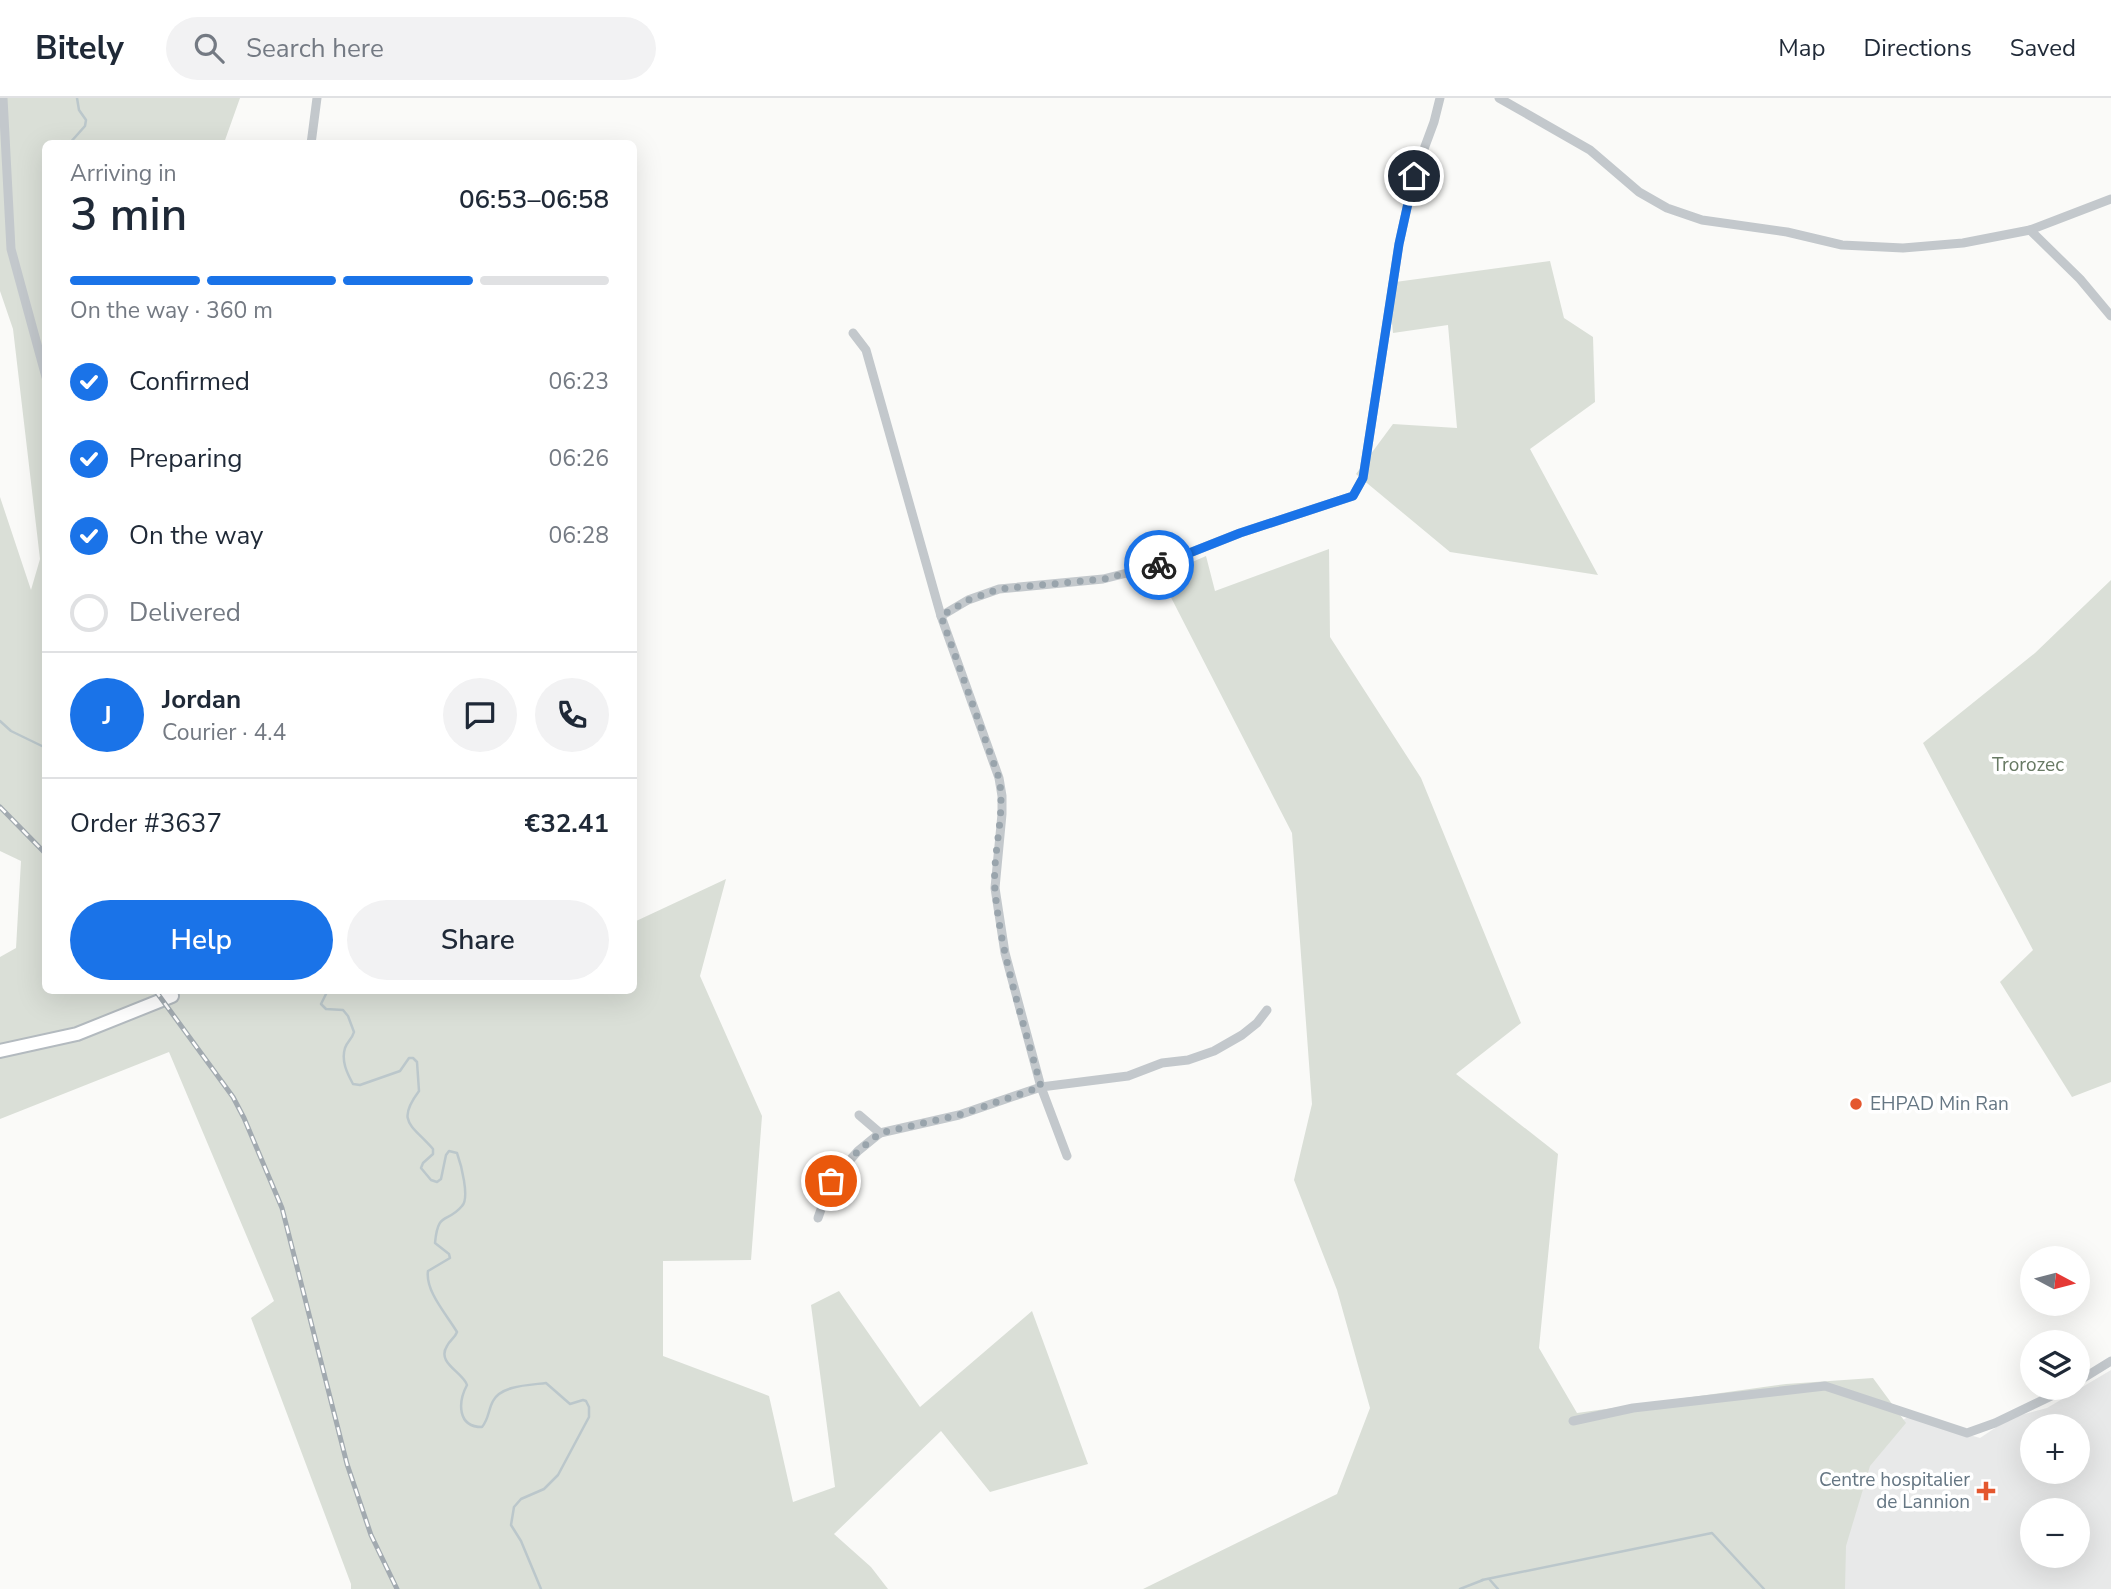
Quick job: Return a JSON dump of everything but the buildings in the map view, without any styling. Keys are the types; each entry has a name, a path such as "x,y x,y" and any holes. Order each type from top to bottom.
{"street":[{"path":"3,98 11,248 42,362"},
{"path":"312,140 317,98"},
{"path":"941,616 968,600 999,589 1104,579 1159,565 1240,533 1353,496 1363,478 1399,244 1414,176 1440,98"},
{"path":"1499,98 1590,150 1639,192 1667,208 1702,220 1787,232 1842,245 1876,248 1963,243 2029,230 2111,199"},
{"path":"2029,230 2080,279 2111,316"},
{"path":"853,333 866,349 941,616 999,778 1002,814 995,888 1005,953 1041,1087 1067,1156"},
{"path":"0,1051 77,1034 172,994"},
{"path":"818,1219 831,1181 858,1151 880,1133 959,1115 1041,1087 1128,1076 1162,1063 1188,1060 1214,1051 1257,1023 1267,1010"},
{"path":"859,1115 880,1133"},
{"path":"2090,1374 2111,1361"},
{"path":"1573,1421 1633,1408 1825,1386 1967,1433 2043,1400"}],"shaded area":[{"name":"Centre hospitalier de Lannion","path":"2111,1370 2111,1589 1821,1589 1874,1447 1891,1427 1908,1417 1980,1438 2010,1418 2020,1415 2020,1484 2090,1484 2090,1414 2025,1414 2047,1408 2060,1400 2090,1400 2090,1382"}],"green space":[{"path":"0,98 240,98 225,140 42,140 42,994 637,994 637,921 726,879 700,976 762,1116 751,1260 663,1261 663,1356 769,1396 793,1502 835,1487 811,1305 839,1291 920,1407 1032,1311 1088,1464 990,1492 941,1431 834,1534 871,1567 888,1589 351,1589 251,1318 274,1301 169,1052 0,1119 0,957 16,948 21,861 0,851 0,497 31,590 40,559 13,329 0,291"},
{"path":"1550,261 1564,318 1593,337 1595,402 1530,449 1598,575 1450,552 1356,474 1393,424 1457,428 1448,325 1393,333 1388,283"},
{"path":"1329,549 1330,637 1421,778 1521,1023 1456,1074 1558,1154 1539,1348 1577,1413 1786,1384 1873,1378 1906,1423 1870,1466 1846,1546 1845,1589 1143,1589 1337,1494 1370,1408 1337,1290 1294,1180 1312,1104 1292,833 1160,576 1206,556 1215,591"},
{"name":"Trorozec","path":"2111,580 2111,1082 2072,1097 2000,982 2033,950 1923,743 2035,653"}],"waterway":[{"path":"73,140 85,126 86,120 79,110 77,98"},
{"path":"0,721 11,731 42,746"},
{"path":"326,994 321,1004 326,1009 343,1010 354,1032 345,1048 344,1058 353,1084 360,1085 400,1071 409,1058 417,1062 419,1091 408,1110 409,1122 433,1149 433,1154 421,1168 431,1180 437,1182 441,1179 449,1151 457,1153 459,1158 464,1181 464,1202 438,1226 435,1243 449,1254 450,1258 428,1271 428,1279 433,1295 457,1332 447,1346 445,1357 467,1385 461,1406 464,1418 468,1423 482,1427 497,1396 509,1389 546,1383 570,1404 583,1400 589,1407 589,1417 558,1475 544,1489 521,1499 514,1507 511,1525 521,1541 541,1589"},
{"path":"1482,1580 1712,1533 1764,1589"},
{"path":"1460,1589 1483,1580"},
{"path":"1490,1580 1498,1589"}],"railway":[{"path":"0,807 42,850"},
{"path":"158,994 233,1097 282,1208 347,1464 371,1535 397,1589"}],"way so far":[{"path":"831,1181 858,1151 880,1133 959,1115 1041,1087 1005,953 995,888 1002,814 999,778 941,616 968,600 999,589 1104,579 1159,565"}],"place":[{"name":"EHPAD Min Ran","path":"1856,1104"},
{"name":"Centre hospitalier de Lannion","path":"1986,1491"}],"route":[{"path":"1159,565 1240,533 1353,496 1363,478 1399,244 1414,176"}]}
